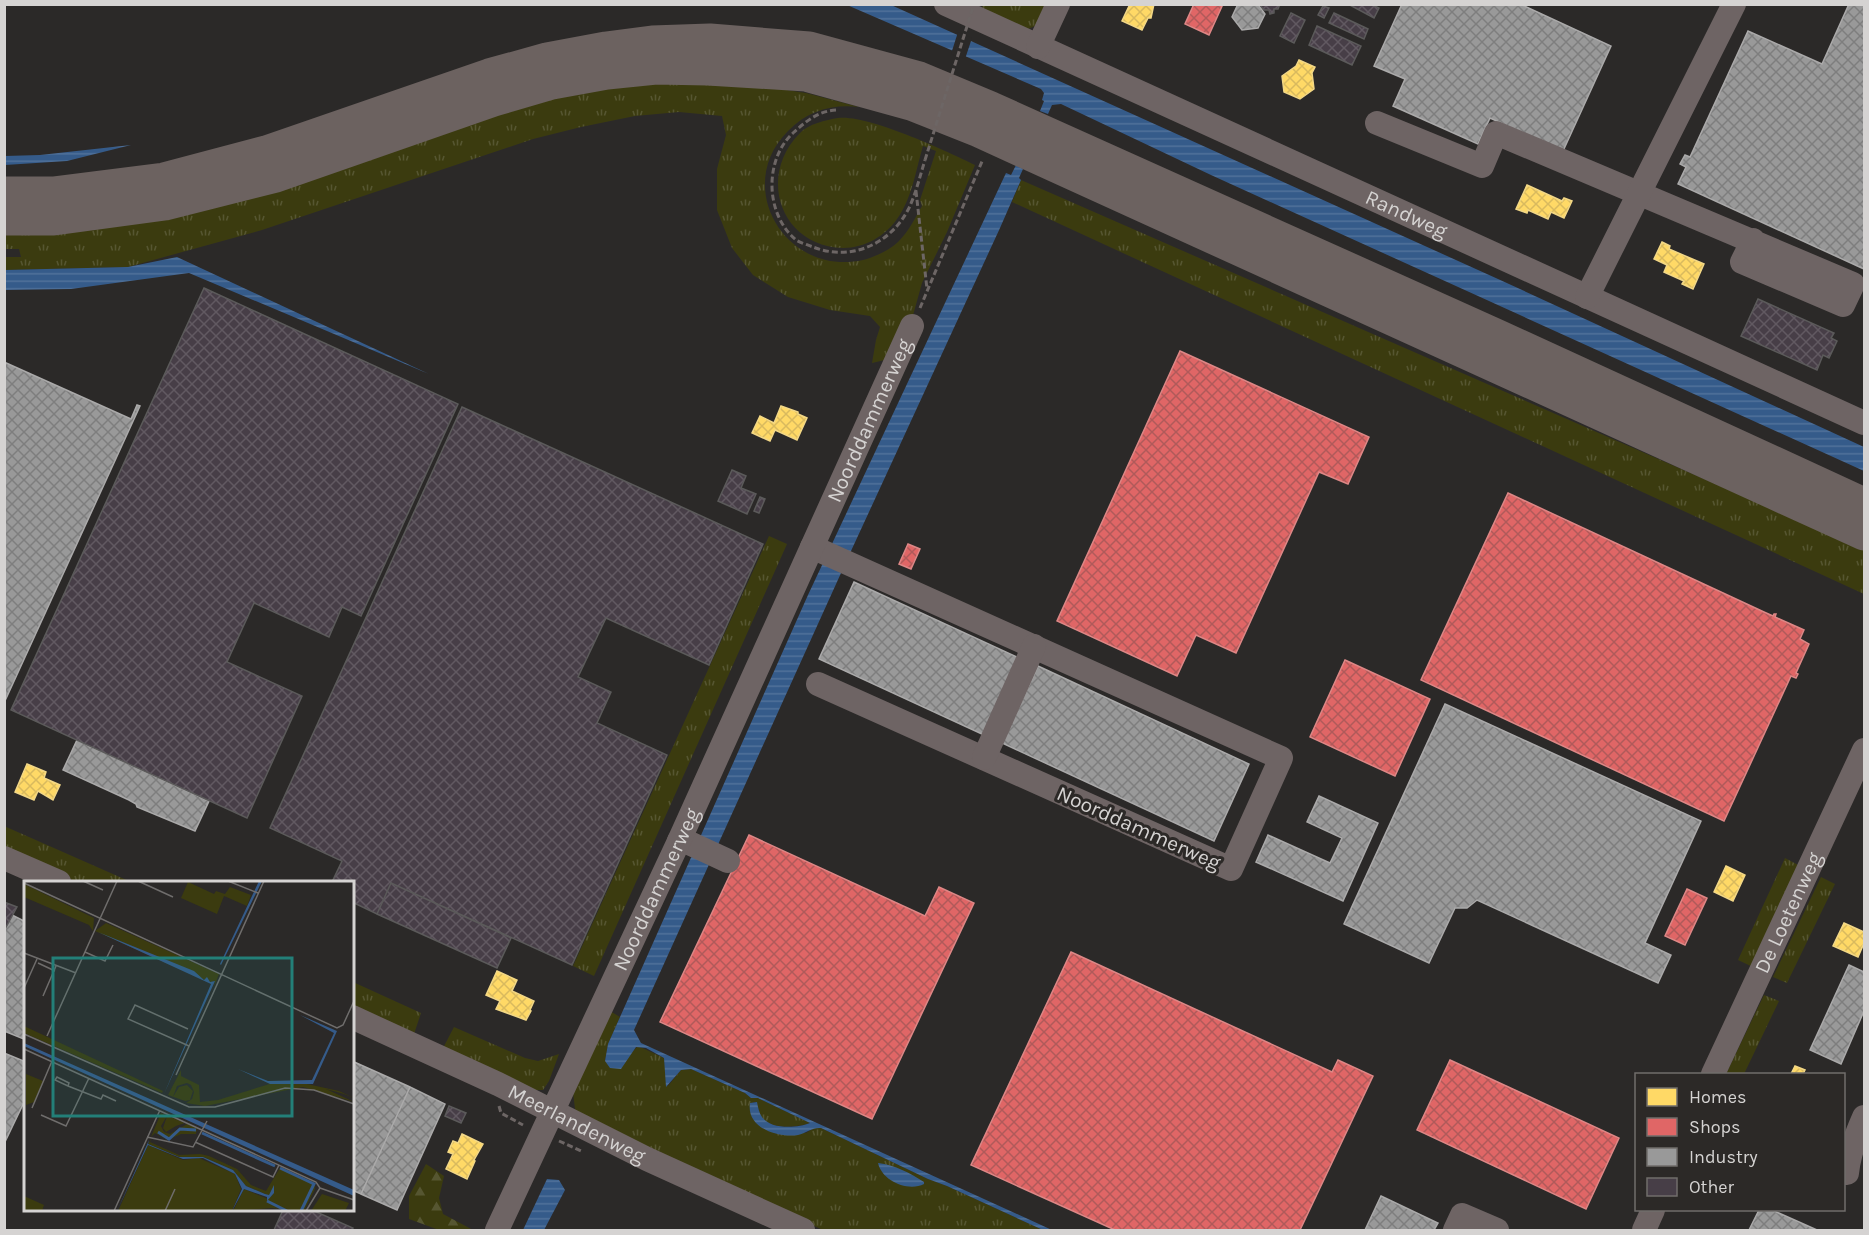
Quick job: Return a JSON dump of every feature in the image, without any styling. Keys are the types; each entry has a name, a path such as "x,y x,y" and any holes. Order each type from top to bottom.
{"highway":[{"path":"4,193 53,193 164,179 266,152 489,75 547,58 652,42 710,40 809,48 920,78 992,108 1864,504"},
{"path":"4,219 54,219 165,204 276,176 494,100 552,84 607,73 656,68 697,68 806,75 911,104 979,130 1864,534"}],"street":[{"name":"Randweg","path":"946,4 1864,423"},
{"path":"1038,47 1058,4"},
{"path":"1587,297 1734,4"},
{"path":"1377,123 1482,166 1496,133 1753,240"},
{"name":"Noorddammerweg","path":"497,1230 683,842 912,326"},
{"name":"Noorddammerweg","path":"815,549 1281,758 1231,869 818,684"},
{"path":"984,758 1034,646"},
{"name":"De Loetenweg","path":"1713,1073 1864,750"},
{"path":"683,842 726,860"},
{"path":"4,858 57,881"},
{"name":"Meerlandenweg","path":"354,1018 553,1112 647,1160 802,1230"},
{"path":"1852,1174 1861,1132"},
{"path":"1644,1230 1652,1211"},
{"path":"1455,1230 1462,1215 1497,1230"}],"path":[{"path":"820,113 807,121 785,141 777,153 772,172 773,195 780,220 797,240 826,252 848,253 865,250 884,239 909,208 974,4"},
{"path":"916,189 927,290 984,156"}],"green space":[{"path":"983,4 1051,5 1035,26 1026,30 982,8"},
{"path":"685,81 754,85 806,93 859,107 820,110 804,118 788,131 772,153 765,177 767,201 776,223 791,241 811,255 835,262 872,257 882,253 903,237 922,206 920,200 936,151 923,146 906,202 887,231 859,246 843,248 821,244 804,235 790,222 782,206 778,188 780,169 787,150 800,133 808,127 823,121 851,118 887,127 975,165 947,232 922,283 910,326 889,359 872,363 880,327 870,316 830,310 788,297 753,275 732,248 717,210 717,169 726,135 722,116 679,112 635,116 533,139 262,230 128,267 5,270 5,257 21,257 19,249 5,249 5,233 524,103 613,87"},
{"path":"1021,180 1864,549 1864,594 1012,202"},
{"path":"769,536 787,544 594,976 573,966"},
{"path":"4,826 129,881 75,881 5,850"},
{"path":"1785,858 1800,866 1755,968 1738,960"},
{"path":"1821,877 1835,884 1787,983 1773,977"},
{"path":"354,982 421,1013 413,1037 354,1008"},
{"path":"1764,995 1779,1001 1744,1073 1726,1073"},
{"path":"610,1011 620,1017 608,1044 605,1061 633,1051 638,1046 664,1058 668,1086 681,1070 691,1069 810,1123 799,1126 773,1125 763,1119 756,1102 753,1102 755,1121 806,1133 816,1127 821,1128 1043,1230 823,1230 590,1124 579,1116 575,1109 573,1092"},
{"path":"454,1027 525,1058 538,1061 559,1054 549,1081 543,1090 531,1090 442,1050"},
{"path":"426,1164 444,1176 439,1198 443,1214 473,1230 439,1230 409,1219 409,1196"}],"water":[{"path":"847,5 891,5 1498,279 1864,447 1864,471 1211,175 1061,104 1052,105 1048,114 1040,111 1044,101 1042,100 1044,93 1041,89"},
{"path":"131,145 67,161 5,165 5,156 40,155"},
{"path":"1016,165 1023,169 1019,178 1021,180 1000,228 634,1030 641,1043 1052,1230 1043,1230 821,1128 790,1136 773,1133 758,1125 753,1119 750,1103 757,1102 762,1117 778,1126 792,1127 810,1123 691,1069 681,1070 666,1087 664,1058 646,1048 636,1047 621,1069 610,1068 605,1061 608,1044 808,595 1006,173 1011,175"},
{"path":"177,257 429,374 189,273 71,289 5,290 5,270 128,267"},
{"path":"878,1163 902,1170 924,1184 911,1187 896,1183 885,1175"},
{"path":"547,1179 559,1180 565,1190 544,1230 523,1230"}],"pier":[{"path":"958,32 972,38 965,59 951,54"}],"building: Homes":[{"path":"1130,4 1154,4 1151,18 1148,18 1142,30 1122,21"},
{"path":"1299,60 1315,67 1312,73 1314,89 1300,99 1284,92 1282,76 1296,66"},
{"path":"1527,185 1562,201 1564,198 1572,201 1564,218 1551,212 1548,219 1528,210 1527,213 1516,209"},
{"path":"1662,242 1670,246 1669,249 1704,264 1693,289 1682,284 1684,281 1664,272 1667,265 1654,259"},
{"path":"781,406 807,418 797,440 775,430 770,441 752,433 760,416 774,423"},
{"path":"27,764 46,772 44,778 60,785 53,800 38,791 34,800 15,792"},
{"path":"1726,866 1745,875 1733,901 1714,892"},
{"path":"1844,923 1864,932 1864,943 1858,957 1833,946"},
{"path":"497,971 517,980 512,991 534,1001 526,1020 496,1009 500,1001 486,995"},
{"path":"1795,1066 1805,1070 1804,1073 1792,1073"},
{"path":"462,1134 483,1144 467,1179 446,1169 453,1154 448,1152 453,1141 458,1143"}],"building: Shops":[{"path":"1194,4 1223,4 1209,35 1185,24"},
{"path":"1180,351 1369,437 1348,484 1319,472 1236,653 1196,635 1177,676 1057,621"},
{"path":"1508,493 1764,612 1773,616 1776,614 1775,617 1804,630 1800,639 1809,644 1796,673 1798,674 1796,678 1791,676 1724,821 1421,680"},
{"path":"908,544 920,549 911,569 899,564"},
{"path":"1345,660 1430,699 1395,776 1310,737"},
{"path":"749,835 925,916 939,887 974,903 872,1119 660,1022"},
{"path":"1687,889 1707,898 1685,945 1665,936"},
{"path":"1071,952 1332,1072 1338,1060 1373,1076 1300,1230 1115,1230 971,1165"},
{"path":"1450,1060 1619,1138 1586,1209 1417,1130"}],"building: Industry":[{"path":"1238,4 1258,4 1265,14 1258,28 1242,30 1232,17"},
{"path":"1402,4 1520,4 1611,46 1563,151 1490,118 1478,144 1393,106 1405,79 1374,66"},
{"path":"1849,4 1864,4 1864,269 1678,184 1686,167 1680,164 1685,155 1690,157 1748,31 1822,64"},
{"path":"4,362 131,419 137,405 140,406 4,703"},
{"path":"854,582 1019,658 984,735 819,659"},
{"path":"1038,666 1249,764 1214,841 1002,743"},
{"path":"1445,704 1701,821 1645,943 1671,955 1658,983 1477,900 1467,908 1455,908 1429,963 1344,924"},
{"path":"77,740 209,801 195,831 137,807 129,800 63,770"},
{"path":"1319,796 1378,823 1343,901 1256,862 1268,835 1330,863 1342,838 1307,822"},
{"path":"12,915 24,921 24,1039 4,1031 4,931"},
{"path":"1849,965 1864,972 1864,1011 1841,1064 1810,1050"},
{"path":"4,1053 24,1061 24,1102 4,1144"},
{"path":"354,1062 410,1087 361,1194 354,1191"},
{"path":"410,1087 445,1104 397,1210 361,1194"},
{"path":"1381,1196 1438,1223 1434,1230 1365,1230"},
{"path":"1758,1211 1774,1211 1817,1230 1749,1230"}],"building: Other":[{"path":"1259,4 1280,4 1278,9 1274,9 1274,13 1270,14 1269,10 1264,10"},
{"path":"1348,4 1371,4 1379,8 1374,18"},
{"path":"1323,6 1329,8 1324,18 1318,15"},
{"path":"1291,13 1305,20 1294,43 1280,36"},
{"path":"1334,13 1368,29 1364,39 1329,23"},
{"path":"1317,26 1361,46 1352,65 1309,45"},
{"path":"204,288 458,404 361,616 342,607 329,637 254,603 227,662 302,696 247,818 11,710"},
{"path":"1758,299 1834,333 1831,338 1837,341 1829,358 1823,355 1817,370 1741,336"},
{"path":"462,407 763,544 709,665 606,618 578,677 611,692 597,723 667,755 572,965 391,883 377,914 354,903 354,881 332,881 342,861 270,828"},
{"path":"732,470 746,476 741,488 756,494 747,514 718,501"},
{"path":"760,497 765,499 759,513 754,511"},
{"path":"391,883 511,938 497,968 377,914"},
{"path":"4,902 17,907 4,931"},
{"path":"449,1106 466,1113 461,1123 445,1116"},
{"path":"283,1211 314,1211 353,1228 352,1230 274,1230"}]}
